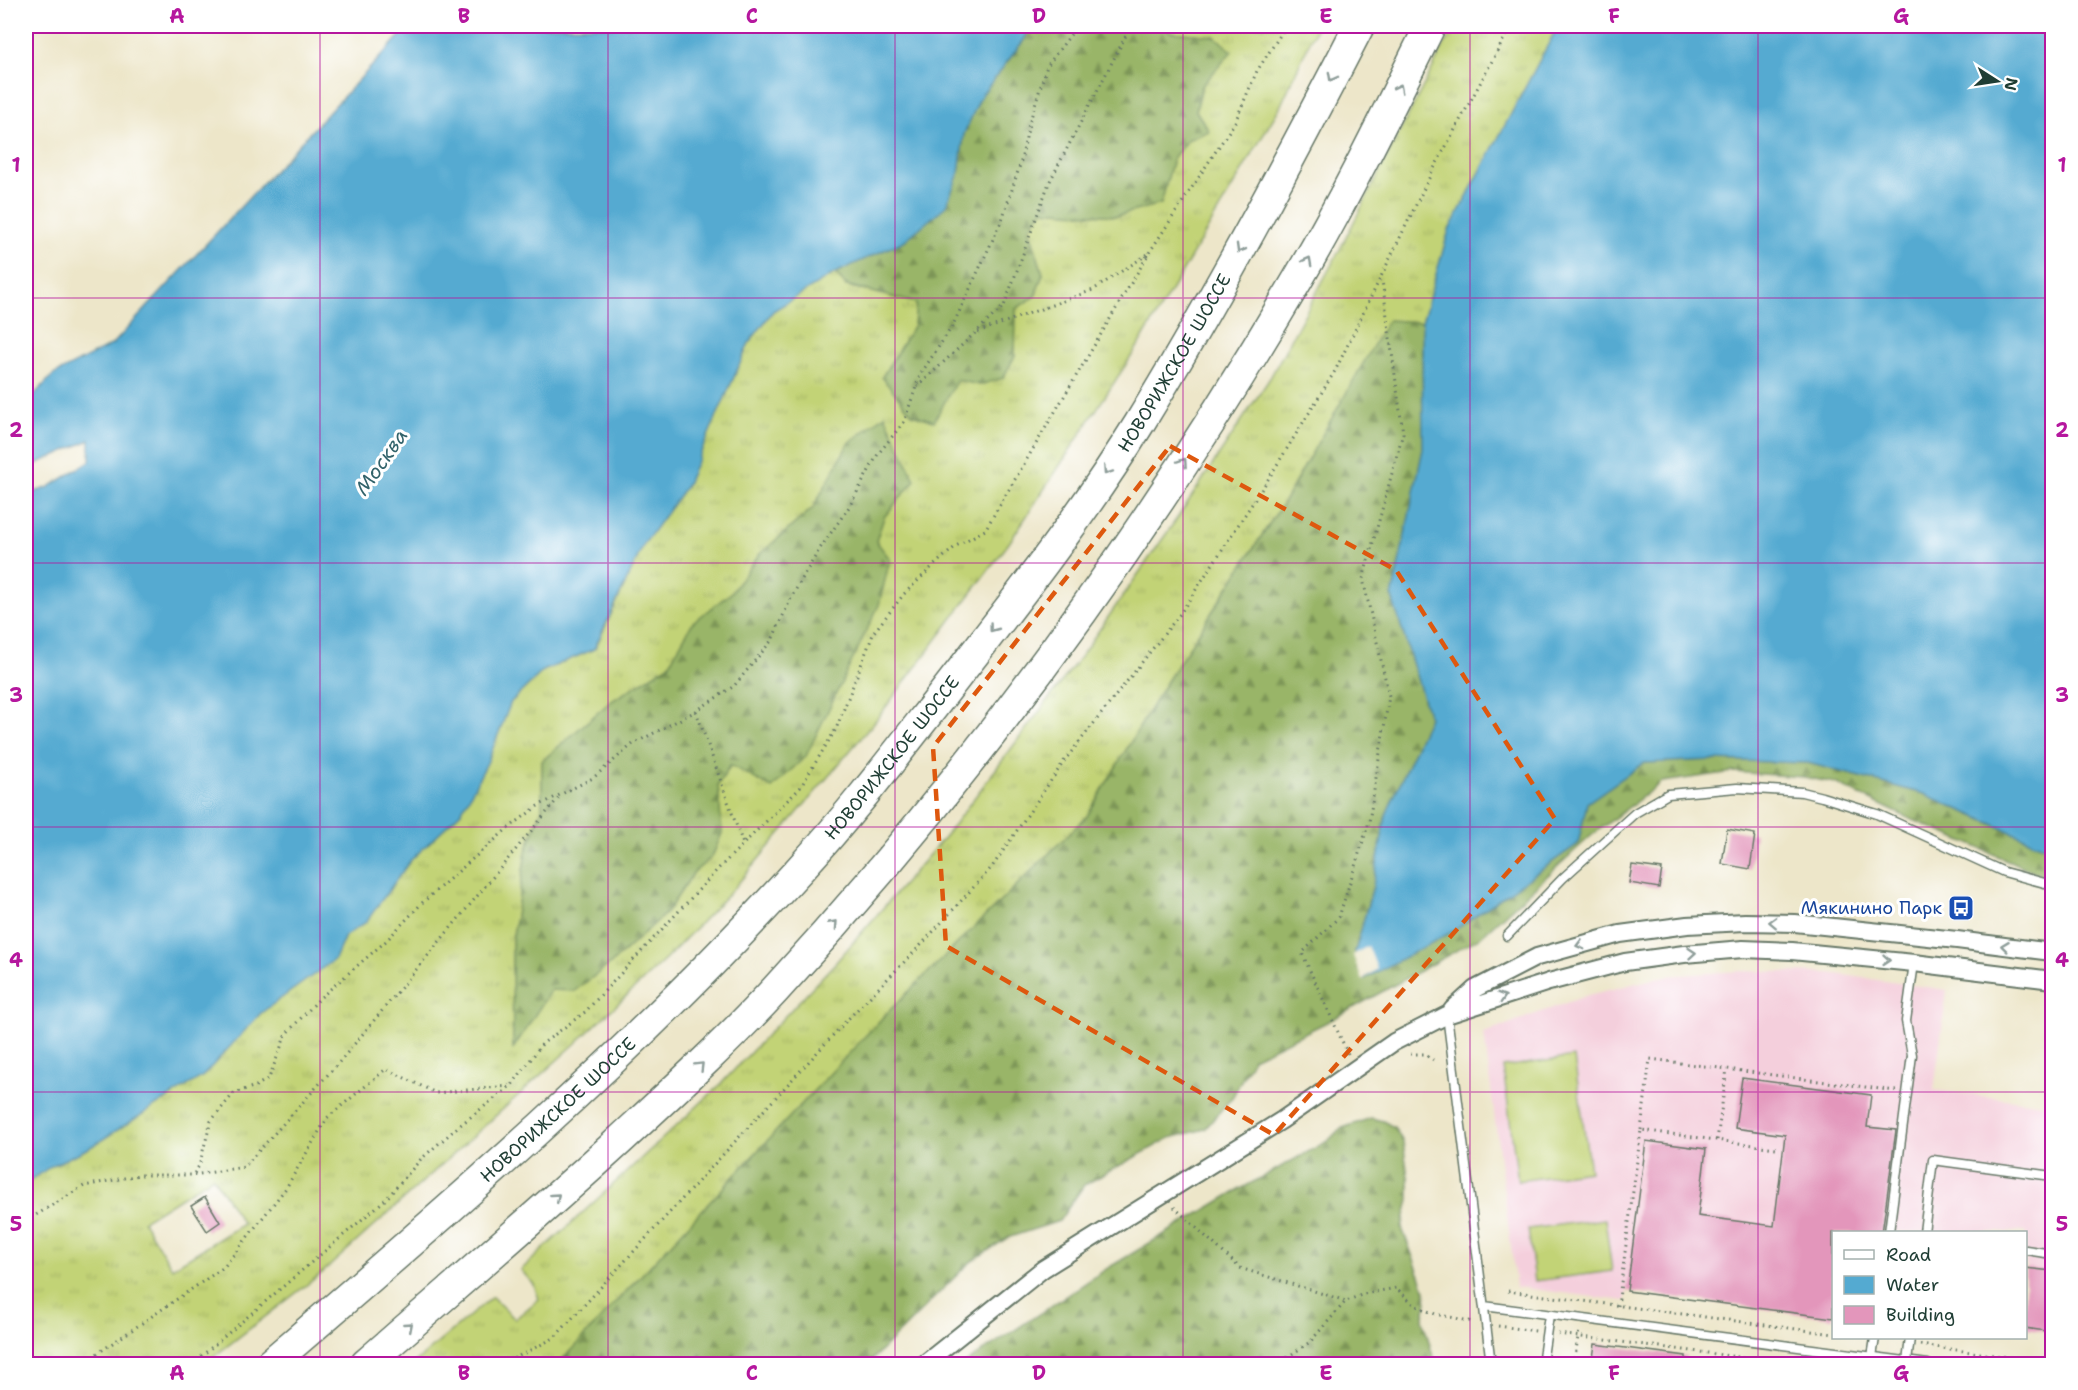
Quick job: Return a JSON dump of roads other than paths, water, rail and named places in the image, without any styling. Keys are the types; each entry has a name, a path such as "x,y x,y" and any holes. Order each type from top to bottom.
{"highway":[{"name":"НОВОРИЖСКОЕ ШОССЕ","path":"270,1365 538,1130 641,1034 727,948 804,866 877,779 1066,531 1137,426 1244,242 1359,26"},
{"path":"366,1365 675,1090 773,993 904,842 1005,717 1127,546 1246,366 1300,274 1362,160 1430,26"}],"street":[{"path":"1447,1015 1475,989 1537,957 1620,934 1688,925 1745,922 1795,923 2052,952"},
{"path":"924,1365 1043,1269 1282,1120 1394,1042 1447,1015 1549,982 1625,962 1743,949 1914,963 2052,980"}],"lane":[{"path":"1507,936 1563,878 1635,813 1668,794 1747,789 1802,792 1877,814 2004,872 2052,885"},
{"path":"1889,1231 1912,1054 1906,1020 1914,963"},
{"path":"1447,1015 1491,1365"},
{"path":"1924,1231 1933,1160 2052,1176"},
{"path":"2027,1250 2052,1254"},
{"path":"1484,1306 1928,1365"},
{"path":"1542,1365 1549,1315"},
{"path":"1872,1357 1875,1339"},
{"path":"1907,1362 1910,1341"}],"water":[{"name":"Москва","path":"409,26 1031,26 1024,40 981,96 964,134 959,173 946,206 904,241 835,273 773,311 749,343 686,486 644,544 594,649 543,671 511,702 487,763 461,812 410,861 366,922 345,936 335,959 261,1013 203,1076 89,1148 51,1166 26,1184 26,495 49,487 90,461 90,440 34,465 26,461 26,403 53,375 113,344"},
{"path":"1558,26 2052,26 2052,850 1924,794 1808,763 1713,760 1644,763 1587,803 1578,844 1452,932 1364,979 1355,952 1373,886 1386,815 1429,717 1392,597 1423,449 1422,322 1449,230"}],"place":[{"name":"Мякинино Парк","path":"1961,908"}]}
